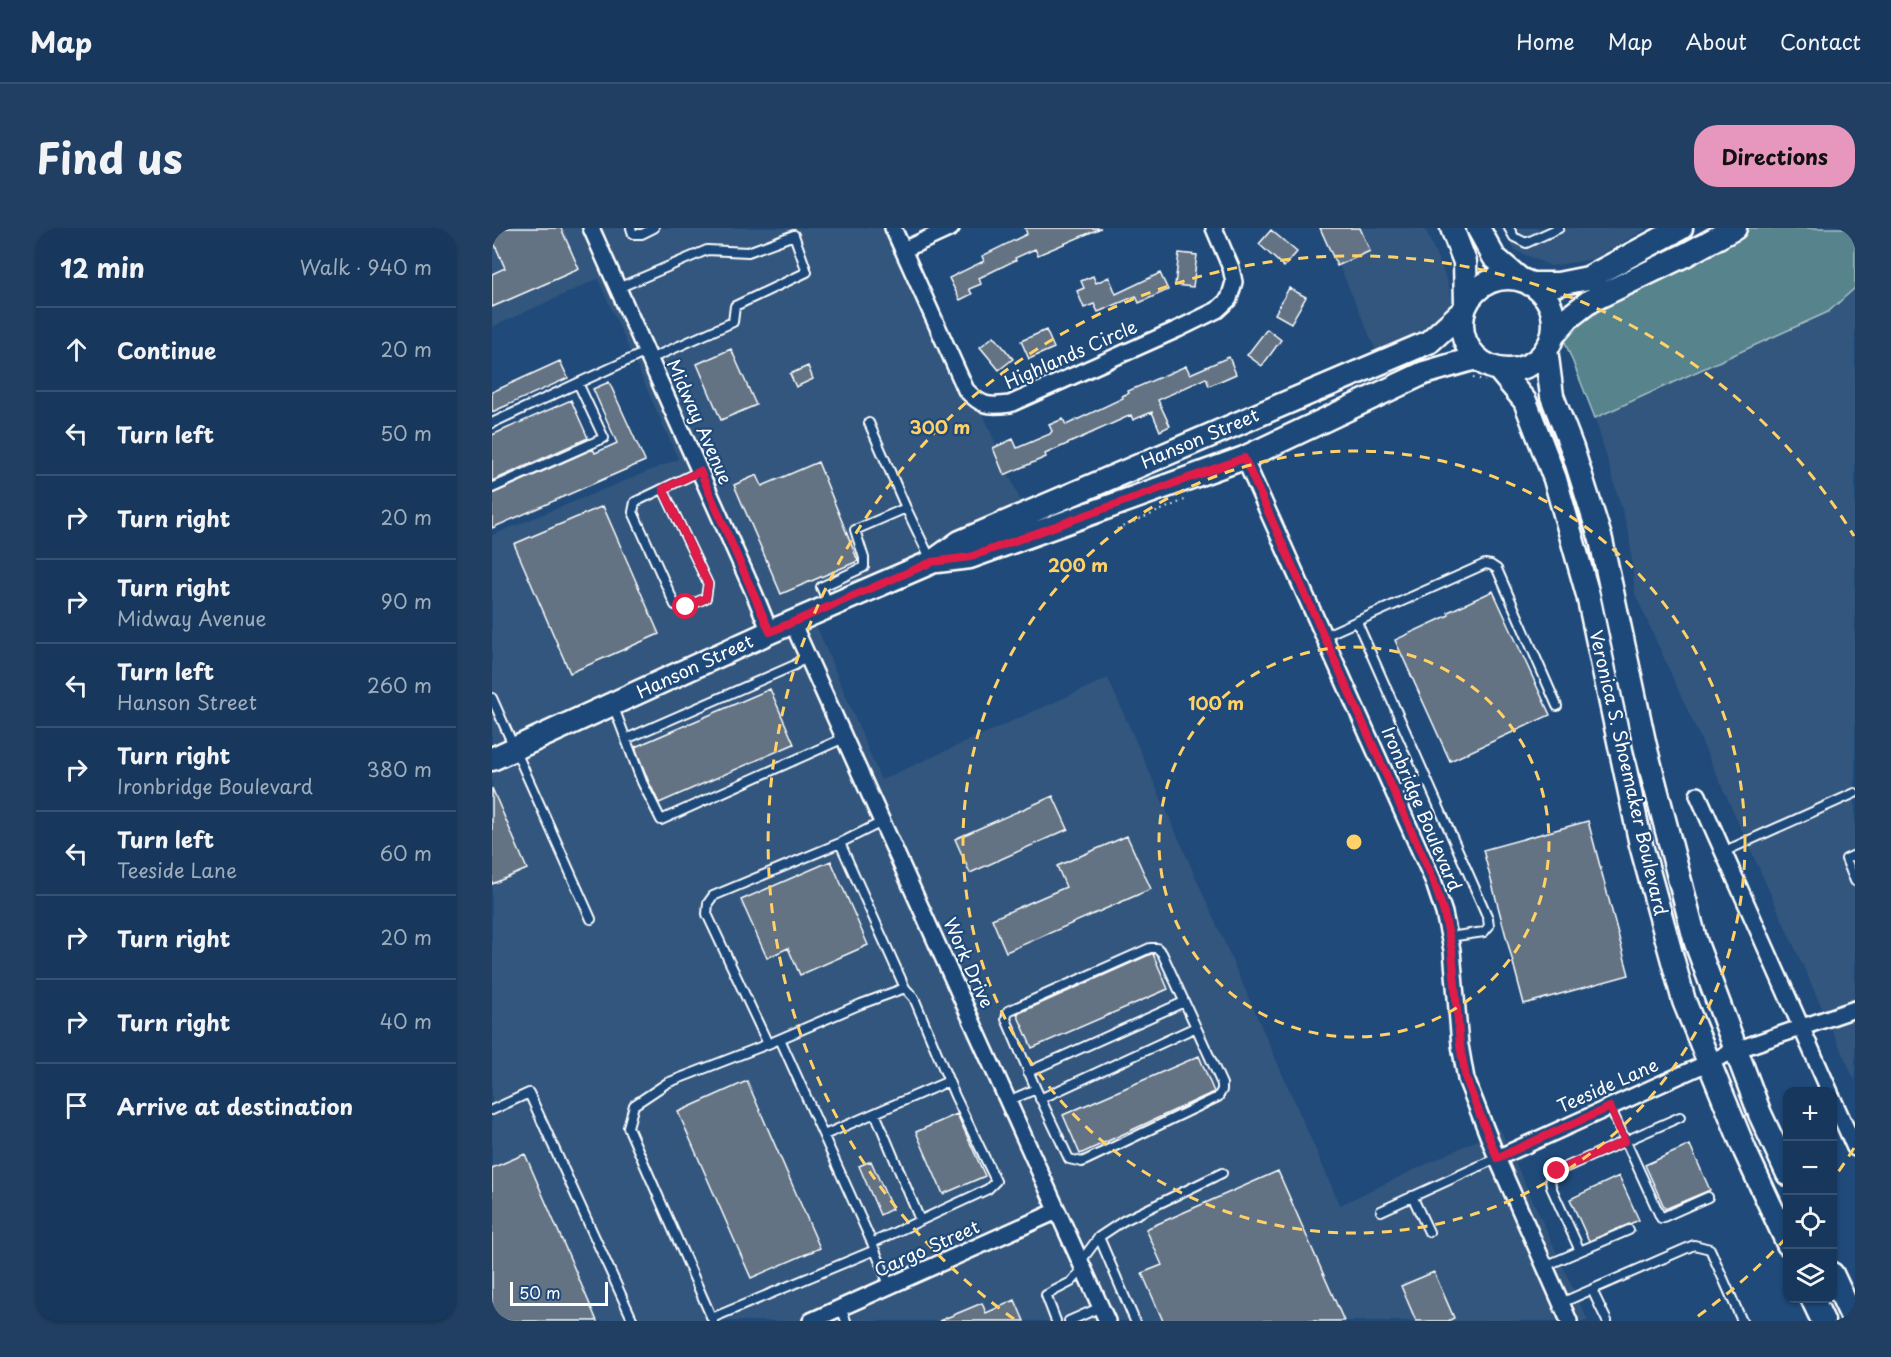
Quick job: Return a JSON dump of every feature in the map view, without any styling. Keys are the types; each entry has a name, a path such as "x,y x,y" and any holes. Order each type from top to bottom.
{"street":[{"name":"Midway Avenue","path":"591,228 770,632"},
{"name":"Highlands Circle","path":"893,228 966,390 977,402 992,407 1010,404 1217,310 1229,299 1234,282 1232,268 1214,228"},
{"path":"903,250 951,228"},
{"path":"1452,228 1465,262 1465,307 1461,324 1463,337 1476,358 1487,366 1499,370 1526,367 1538,360 1568,318 1590,301 1688,254 1734,228"},
{"path":"1478,228 1494,257 1540,291 1548,301 1554,325 1549,343"},
{"name":"Hanson Street","path":"492,759 792,622 932,562 960,542 1429,342 1484,285 1509,278 1526,282 1558,284 1588,278 1681,228"},
{"name":"Veronica S. Shoemaker Boulevard","path":"1549,343 1552,396 1572,448 1601,540 1646,746 1696,943 1760,1114 1783,1163"},
{"name":"Hanson Street","path":"932,562 970,557 1244,458 1424,373 1476,358"},
{"name":"Veronica S. Shoemaker Boulevard","path":"1499,370 1525,401 1555,479 1588,596 1641,845 1684,1000 1745,1151 1783,1233"},
{"name":"Ironbridge Boulevard","path":"1244,458 1433,879 1444,913 1452,950 1460,1045 1466,1079 1497,1158 1569,1321"},
{"name":"Work Drive","path":"792,622 1104,1314"},
{"path":"1698,795 1828,1087"},
{"name":"Teeside Lane","path":"1497,1158 1736,1050 1855,1009"},
{"path":"1837,1106 1855,1148"},
{"name":"Cargo Street","path":"811,1321 843,1315 890,1287 1058,1211"},
{"path":"1837,1283 1854,1321"},
{"path":"1814,1303 1823,1321"}],"lane":[{"path":"631,228 633,234 642,234 654,228"},
{"path":"1509,228 1514,237 1526,243 1559,228"},
{"path":"492,423 578,384 733,322 735,306 807,272 794,235 748,252 707,250 618,288"},
{"path":"492,488 604,438 578,384"},
{"path":"869,423 932,562"},
{"path":"663,489 708,584 706,598 686,607 675,605 633,512 635,502 700,471"},
{"path":"830,606 821,587 864,567 864,558 855,530 906,508"},
{"path":"1324,636 1485,564 1491,565 1497,569 1557,706"},
{"path":"1357,622 1488,918 1489,926 1484,932 1449,937"},
{"path":"626,739 795,665 807,654"},
{"path":"492,698 591,920"},
{"path":"613,705 642,782 661,820 844,738"},
{"path":"1394,793 1426,779"},
{"path":"1723,852 1855,793"},
{"path":"768,1044 706,914 708,903 713,896 840,843 882,822"},
{"path":"840,843 905,988 914,998 949,1081 996,1181 988,1189 920,1220 874,1247 712,1320 628,1127 634,1105 667,1083 905,988"},
{"path":"1855,855 1846,859 1855,881"},
{"path":"1150,948 1157,948 1162,953 1185,1002 1222,1084 1222,1090 1218,1096 1082,1162 1069,1159 1040,1099 1006,1019 1008,1011 1150,948"},
{"path":"1028,1072 1185,1002"},
{"path":"1040,1099 1196,1027"},
{"path":"780,1039 890,1287"},
{"path":"824,1136 949,1081"},
{"path":"1008,1101 1036,1089"},
{"path":"492,1110 529,1093 633,1321"},
{"path":"1610,1107 1661,1218 1708,1197"},
{"path":"875,1113 920,1220"},
{"path":"1580,1251 1551,1187 1550,1178 1557,1171 1680,1117"},
{"path":"1381,1211 1497,1158"},
{"path":"1056,1321 1046,1295 1071,1282 1099,1237 1123,1221 1222,1173"},
{"path":"1412,1197 1429,1232"},
{"path":"1545,1266 1629,1230"},
{"path":"1099,1237 1135,1321"},
{"path":"1561,1303 1694,1245 1710,1249 1742,1321"},
{"path":"1592,1290 1607,1321"},
{"path":"1069,1321 1104,1314"}],"shaded area":[{"path":"492,228 903,228 1023,507 929,554 492,751 492,535 678,459 598,279 492,327"},
{"path":"1323,228 1425,228 1447,280 1455,309 1425,336 1378,355"},
{"path":"1500,228 1648,228 1594,259 1551,266 1516,251"},
{"path":"1855,288 1855,1081 1635,594 1629,534 1595,418 1828,312"},
{"path":"817,627 881,780 1108,678 1340,1205 1500,1129 1588,1321 492,1321 492,768 773,639 805,633"}],"green space":[{"path":"1749,228 1855,228 1855,288 1828,312 1595,418 1563,337 1581,316"}],"building":[{"path":"492,228 561,228 579,269 492,307 492,274 505,268 492,238"},
{"path":"1025,228 1101,228 1038,255 1035,249 1015,258 1016,260 979,278 981,284 969,289 972,294 960,300 949,278 984,261 982,256 1027,234"},
{"path":"1320,228 1360,228 1370,251 1337,266"},
{"path":"1271,230 1297,252 1284,267 1259,244"},
{"path":"1179,253 1197,255 1193,287 1175,285"},
{"path":"1160,273 1168,290 1139,303 1136,296 1098,312 1094,304 1084,308 1077,291 1084,288 1081,281 1093,276 1096,283 1109,277 1116,294"},
{"path":"1289,288 1306,297 1291,323 1275,314"},
{"path":"1267,329 1281,340 1262,366 1247,355"},
{"path":"1046,330 1054,348 1029,359 1021,341"},
{"path":"994,336 1013,359 999,370 980,347"},
{"path":"731,349 756,405 721,420 697,364"},
{"path":"1229,357 1236,374 1209,386 1206,378 1158,400 1170,426 1160,431 1152,412 1133,420 1131,415 1004,475 993,448 1013,439 1017,448 1050,434 1052,431 1049,425 1063,419 1066,425 1123,398 1122,396 1129,393 1128,391 1186,366 1190,374"},
{"path":"560,361 568,378 492,412 492,392"},
{"path":"808,366 813,379 796,387 790,374"},
{"path":"609,382 645,461 492,528 492,494 593,449 595,453 617,443 593,389"},
{"path":"571,400 588,438 492,481 492,435"},
{"path":"818,462 858,561 781,594 734,485 757,475 762,486"},
{"path":"603,506 659,634 570,673 514,544"},
{"path":"1493,591 1550,715 1450,761 1395,640"},
{"path":"770,689 794,744 659,803 635,747"},
{"path":"492,788 527,869 492,884"},
{"path":"1053,796 1068,829 970,873 955,839"},
{"path":"1588,821 1629,975 1524,1004 1483,850"},
{"path":"1127,836 1151,889 1006,952 992,919 1066,887 1057,866"},
{"path":"831,861 868,945 800,975 788,948 767,958 741,900"},
{"path":"1151,954 1168,989 1032,1048 1017,1014"},
{"path":"1199,1056 1214,1092 1080,1154 1063,1115"},
{"path":"747,1081 820,1248 751,1278 678,1112"},
{"path":"957,1114 985,1176 943,1194 916,1132"},
{"path":"1690,1145 1710,1190 1665,1209 1645,1165"},
{"path":"525,1154 597,1321 492,1321 492,1168"},
{"path":"871,1161 892,1209 880,1215 859,1166"},
{"path":"1278,1171 1344,1321 1163,1321 1142,1273 1162,1265 1146,1229"},
{"path":"1619,1176 1639,1220 1589,1241 1570,1199"},
{"path":"1434,1272 1454,1318 1448,1321 1416,1321 1401,1286"},
{"path":"1015,1300 1024,1321 939,1321 982,1303 986,1313"}],"route":[{"path":"686,607 706,598 708,584 663,489 700,471 770,632 932,562 970,557 1244,458 1433,879 1444,913 1452,950 1460,1045 1466,1079 1497,1158 1610,1107 1625,1141 1557,1171"}]}
